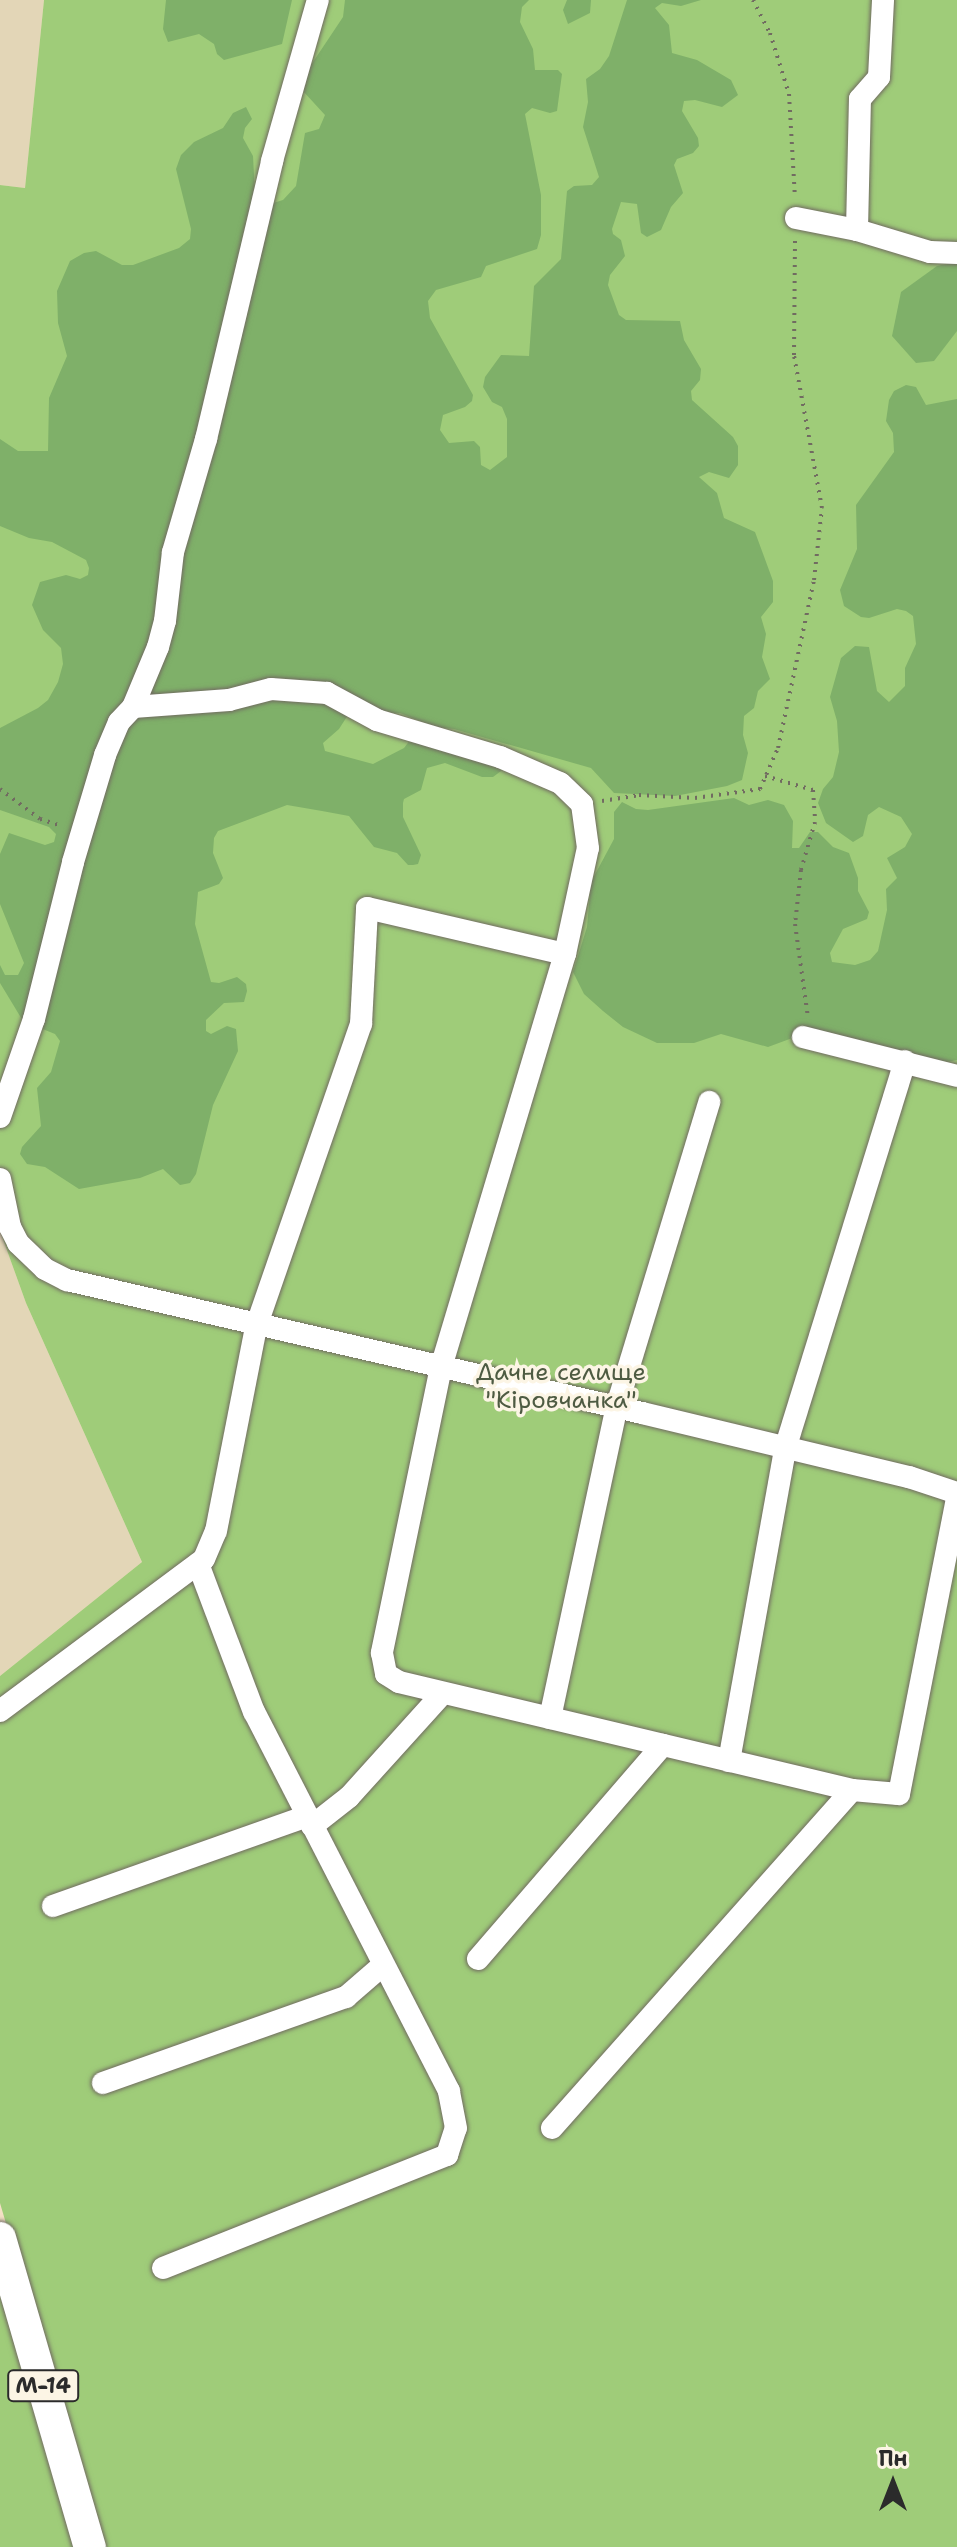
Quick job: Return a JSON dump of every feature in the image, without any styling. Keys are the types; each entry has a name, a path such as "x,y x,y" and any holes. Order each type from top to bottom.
{"highway":[{"name":"М-14","path":"0,2238 90,2547"}],"lane":[{"path":"0,1117 34,1019 82,830 109,745 119,722 133,707 165,621 173,552 206,439 272,161 318,0"},
{"path":"857,230 860,99 879,77 883,0"},
{"path":"796,218 857,230 930,252 957,253"},
{"path":"0,1179 10,1227 18,1243 45,1269 99,1290 156,1300 256,1327 441,1367 909,1477 957,1495 899,1794 852,1790 443,1693 399,1682 386,1674 382,1653 441,1367 565,954 588,848 582,804 560,783 500,757 377,720 327,693 271,689 229,700 133,707"},
{"path":"0,1711 204,1559 216,1531 256,1327 361,1024 367,908 565,954"},
{"path":"807,1038 957,1076"},
{"path":"729,1761 785,1449 905,1061"},
{"path":"550,1718 616,1409 709,1102"},
{"path":"163,2268 447,2155 456,2128 449,2091 254,1712 198,1564"},
{"path":"53,1906 310,1821 349,1797 443,1693"},
{"path":"478,1959 663,1745"},
{"path":"552,2128 852,1790"},
{"path":"103,2083 346,1997 383,1965"}],"path":[{"path":"582,804 639,795 695,798 760,789 778,748 814,580 822,508 794,355 796,218 789,94 770,33 753,0"},
{"path":"765,776 813,790 815,822 801,870 795,924 807,1038"},
{"path":"0,789 40,819 82,830"}],"shaded area":[{"path":"0,0 44,0 25,188 0,185"},
{"path":"0,1231 26,1303 142,1562 0,1676"}],"green space":[{"name":"Дачне селище \"Кіровчанка\"","path":"44,0 957,0 957,2547 101,2547 0,2203 0,1676 142,1562 26,1303 0,1231 0,185 25,188"},
{"path":"166,0 292,0 282,44 224,60 217,54 214,44 199,34 168,42 163,29"},
{"path":"345,0 529,0 522,7 520,22 533,49 535,70 558,70 562,74 557,111 550,113 532,108 525,114 541,195 541,235 537,249 486,266 481,277 436,290 428,301 430,318 473,395 472,401 465,407 443,415 440,430 449,443 474,441 480,447 481,465 490,470 507,457 507,419 502,407 492,402 483,387 485,377 501,355 529,356 534,286 561,259 567,191 574,186 592,185 599,177 583,127 588,102 586,79 600,69 609,56 627,0 701,0 681,6 662,3 655,8 669,25 672,53 697,60 731,80 738,95 722,107 695,100 684,101 682,111 698,138 699,146 693,153 677,159 674,165 683,193 671,207 661,230 647,237 641,233 637,204 621,202 612,229 621,240 625,256 610,275 608,285 619,315 626,320 680,321 684,340 701,369 700,380 691,391 692,400 733,437 738,446 738,465 729,478 709,472 699,477 717,493 724,518 755,532 773,581 773,602 761,617 766,634 762,657 770,679 758,691 754,708 744,716 743,735 748,753 742,780 675,796 614,793 591,768 454,729 435,727 400,713 348,715 339,729 323,743 325,751 373,764 404,748 414,735 509,765 493,777 482,777 445,763 427,768 421,790 404,799 403,803 403,817 421,855 418,864 408,865 397,853 374,847 349,816 287,805 218,831 213,853 223,878 219,884 198,892 195,924 211,982 219,983 237,977 246,984 247,991 244,1002 224,1003 206,1020 206,1031 211,1034 227,1026 236,1029 238,1051 213,1105 196,1174 190,1183 180,1185 163,1169 140,1178 79,1189 45,1167 27,1164 20,1154 22,1147 41,1126 37,1088 51,1072 60,1041 55,1034 23,1021 0,983 0,965 5,975 18,975 24,963 0,904 0,854 9,833 45,845 54,842 56,834 49,827 0,810 0,728 48,700 63,664 61,648 43,630 32,605 40,582 66,575 80,579 88,575 89,568 86,560 52,542 29,538 0,526 0,439 18,451 48,451 49,398 67,356 58,323 57,291 70,261 84,253 96,251 122,265 133,265 179,248 190,239 191,229 176,169 181,155 194,142 223,128 233,113 246,107 252,119 245,128 243,138 253,156 255,195 270,204 283,200 296,186 305,133 319,129 325,115 303,91 303,77 343,17"},
{"path":"567,0 591,0 590,13 568,24 563,10"},
{"path":"957,262 957,331 934,361 916,363 892,336 901,292 937,266"},
{"path":"906,385 916,387 926,405 957,399 957,1060 942,1063 795,1037 768,1047 721,1034 694,1043 657,1043 623,1027 603,1011 584,994 573,972 587,927 591,882 614,839 614,812 622,802 636,809 648,810 734,798 749,805 768,800 784,805 793,821 792,848 799,848 810,832 818,832 833,847 849,853 858,878 858,891 869,912 867,919 843,929 830,953 832,962 855,965 870,960 878,951 887,910 886,889 897,878 887,858 905,847 912,834 901,817 879,807 868,815 863,836 853,842 826,823 818,803 823,789 833,777 839,752 837,721 830,697 841,658 855,646 869,647 877,691 889,702 905,686 905,668 916,644 913,616 906,611 897,609 869,618 861,617 844,606 840,590 857,549 856,505 894,452 893,433 886,421 889,400 894,391"},
{"path":"0,2279 79,2547 0,2547"}]}
